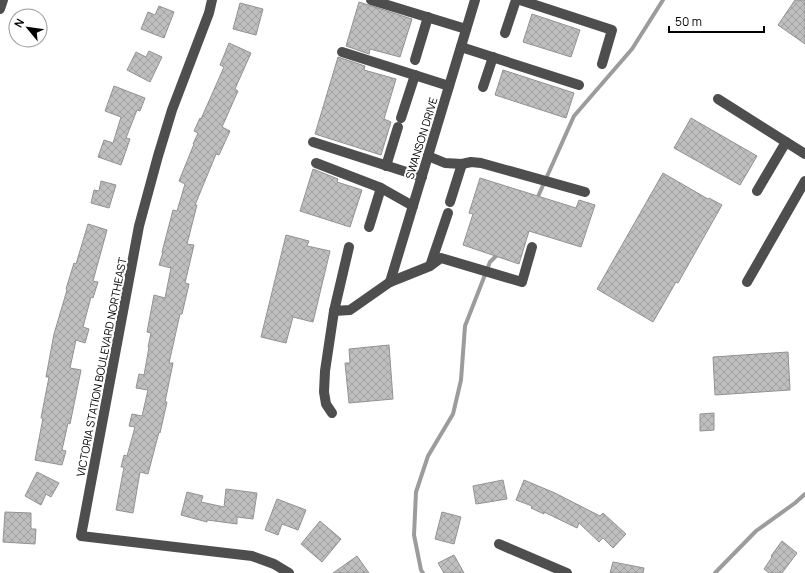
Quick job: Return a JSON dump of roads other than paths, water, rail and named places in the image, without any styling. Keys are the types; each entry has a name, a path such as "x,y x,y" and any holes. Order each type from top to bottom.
{"street":[{"path":"0,9 3,0"},
{"name":"VICTORIA STATION BOULEVARD NORTHEAST","path":"212,0 209,13 172,110 139,226 81,536 252,556 274,564 289,573"},
{"path":"371,0 466,29"},
{"name":"SWANSON DRIVE","path":"390,282 475,0"},
{"path":"505,34 516,0"},
{"path":"520,0 612,30 602,64"},
{"path":"415,60 428,17"},
{"path":"461,46 579,85"},
{"path":"342,52 449,86"},
{"path":"483,87 493,57"},
{"path":"386,166 415,75"},
{"path":"718,99 805,154"},
{"path":"313,142 422,177"},
{"path":"757,191 786,142"},
{"path":"428,156 445,163 482,163 585,192"},
{"path":"316,163 381,188 413,206"},
{"path":"450,202 462,164"},
{"path":"747,282 805,181"},
{"path":"368,227 381,188"},
{"path":"430,266 448,213"},
{"path":"332,413 326,404 324,392 325,371 334,311 349,247"},
{"path":"334,311 350,310 390,282 430,266 442,258 522,282 532,247"},
{"path":"499,544 567,573"}],"waterway":[{"path":"536,201 574,116 632,49 663,0"},
{"path":"423,573 421,570 414,535 416,492 428,456 453,414 461,380 465,326 490,262 499,253"},
{"path":"715,573 756,531 805,494"}]}
